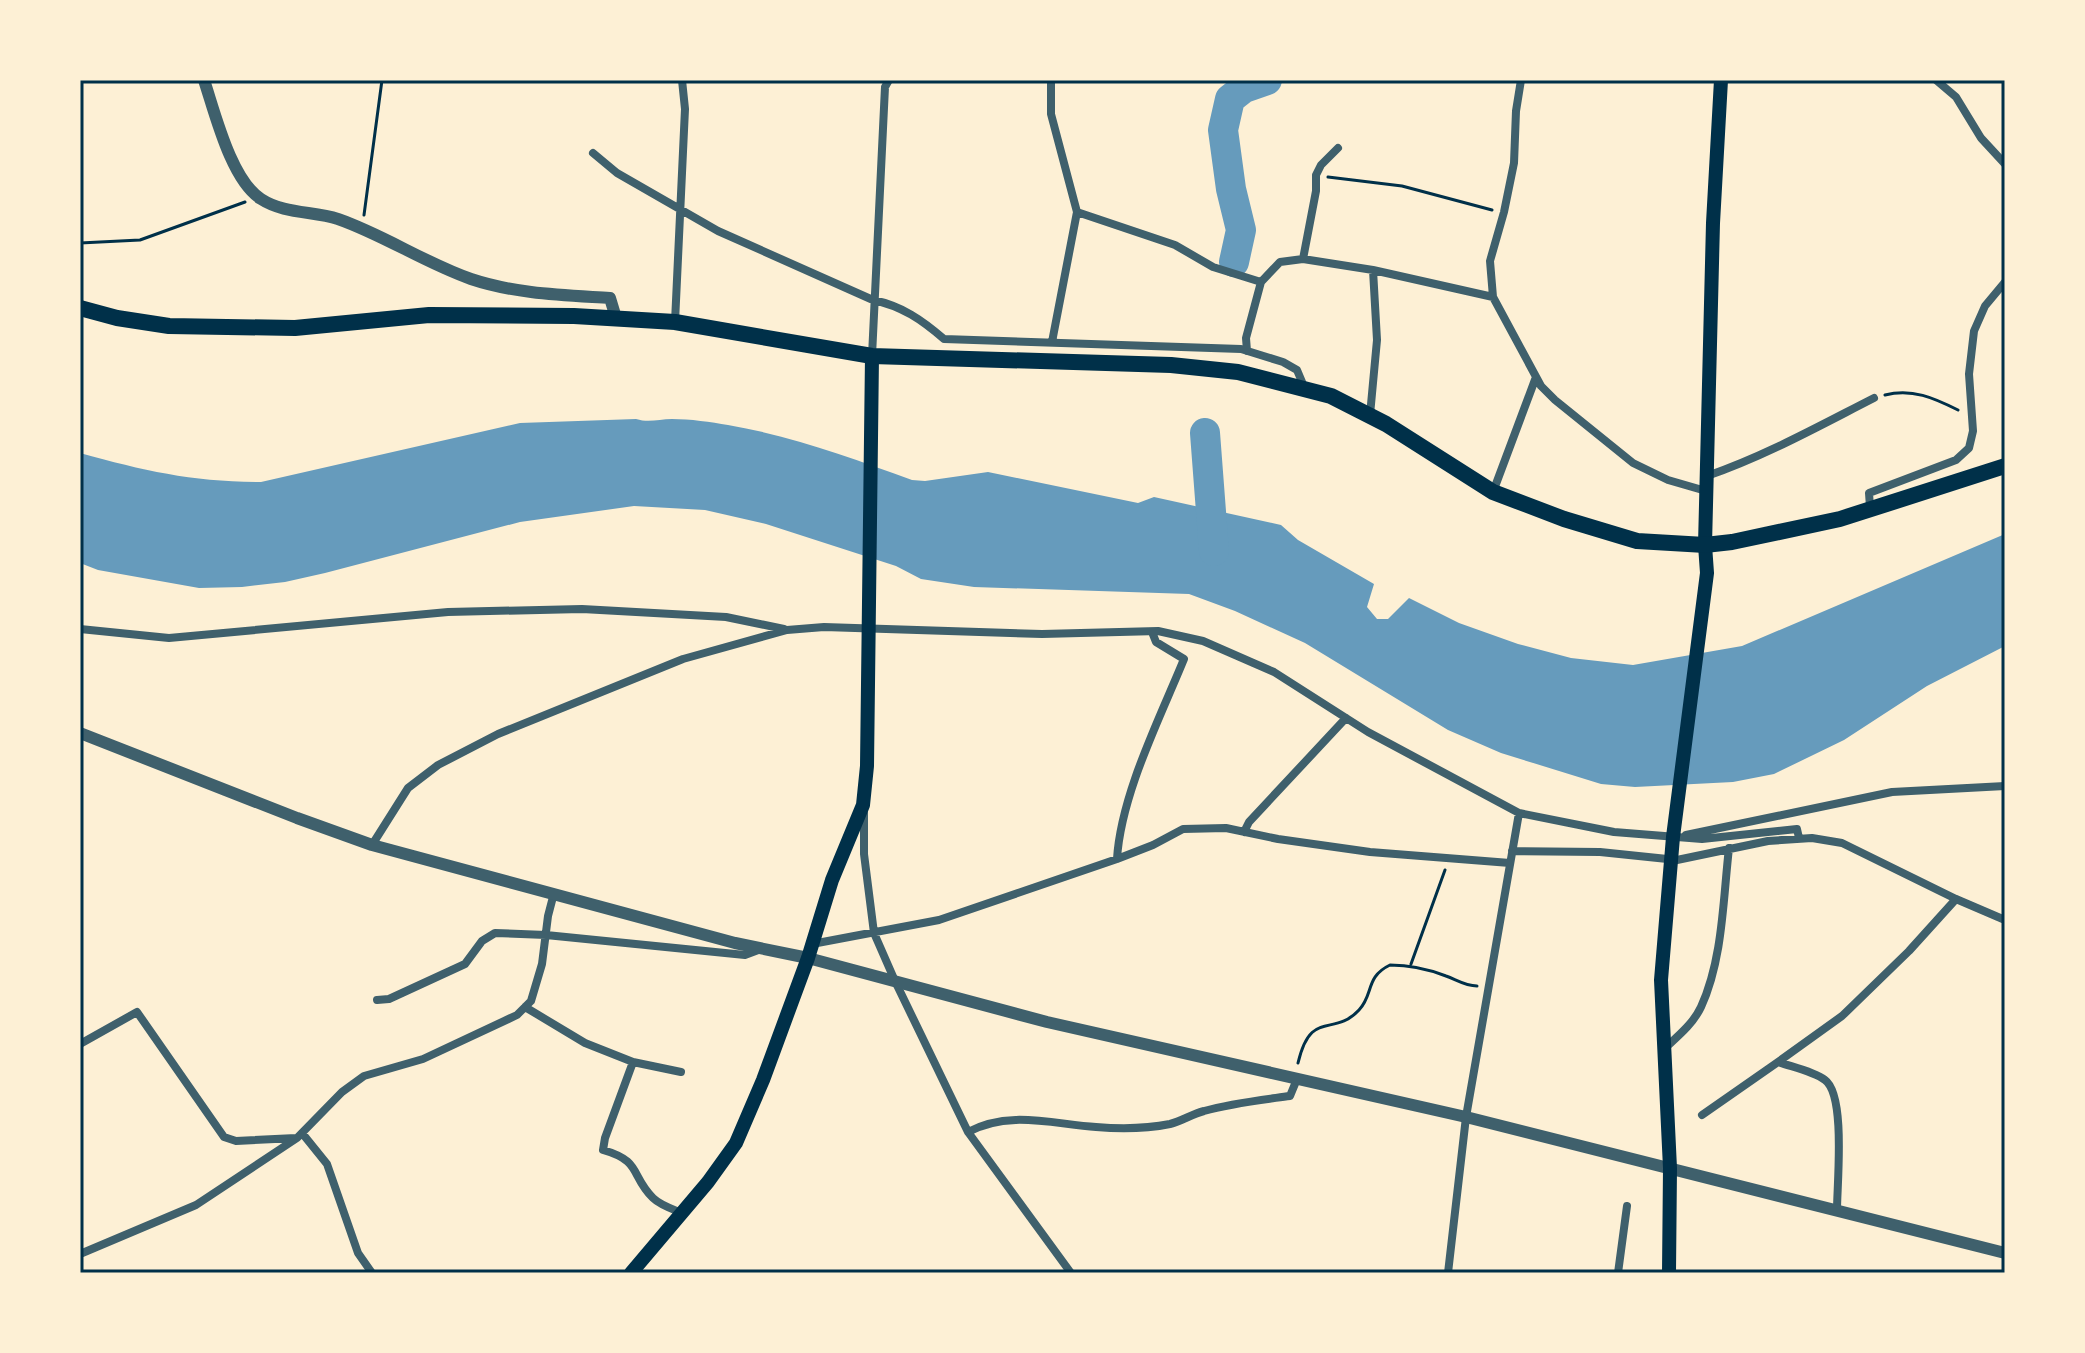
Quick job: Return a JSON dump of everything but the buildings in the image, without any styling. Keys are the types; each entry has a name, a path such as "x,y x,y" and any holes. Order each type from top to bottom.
{"main road":[{"path":"1669,1273 1670,1168 1661,980 1674,837 1707,573 1705,545 1713,223 1721,80"},
{"path":"80,308 117,318 169,326 295,328 429,315 616,318 675,322 872,356 1171,365 1238,372 1331,396 1370,415 1493,492 1564,519 1637,541 1705,545 1732,542 1840,519 2005,466"},
{"path":"631,1273 736,1143 763,1080 832,880 863,805 867,766 872,356"}],"street":[{"path":"204,80 232,160 243,181 260,199 289,210 336,218 443,268 493,285 537,294 610,298 616,318"},
{"path":"675,322 685,109 682,80"},
{"path":"872,356 885,87 889,80"},
{"path":"1051,80 1051,114 1077,212 1052,342"},
{"path":"1521,80 1514,163 1490,261 1493,297 1536,377 1555,400 1633,463 1668,480 1707,483 1874,398"},
{"path":"1936,80 1956,97 1981,138 2005,164"},
{"path":"1303,259 1316,191 1316,175 1321,165 1338,148"},
{"path":"593,153 617,173 754,248 873,300 896,305 923,320 944,339 1197,346 1247,351 1283,362 1297,370 1305,389"},
{"path":"1077,212 1175,245 1213,267 1261,282"},
{"path":"1247,351 1246,338 1261,282 1280,262 1303,259 1373,270 1493,297"},
{"path":"1370,415 1377,340 1373,270"},
{"path":"1870,507 1869,493 1956,460 1969,448 1972,416 1969,374 1974,331 1985,306 2005,282"},
{"path":"1493,492 1536,377"},
{"path":"80,629 169,638 448,612 582,609 726,617 787,630"},
{"path":"372,845 408,788 438,765 511,728 683,659 787,630 869,625 1042,634 1152,632 1203,641 1274,672 1346,718 1519,813 1614,832 1702,839 1797,829 1799,838"},
{"path":"1117,859 1119,838 1141,764 1184,659 1156,642 1152,632"},
{"path":"1244,832 1249,822 1346,718"},
{"path":"80,733 372,845 762,948 810,951 895,981 1047,1022 1466,1117 2005,1253"},
{"path":"1674,837 1892,792 2005,786"},
{"path":"863,805 864,854 874,933 895,981 968,1132 1071,1273"},
{"path":"1448,1273 1466,1117 1519,813"},
{"path":"810,951 874,933 939,920 1117,859 1183,829 1226,828 1370,852 1510,863"},
{"path":"1512,851 1600,852 1677,860 1729,848 1812,838 1842,843 2005,920"},
{"path":"1664,1049 1686,1029 1700,1009 1712,976 1729,848"},
{"path":"80,1254 196,1205 299,1136 342,1092 364,1076 456,1046 517,1015 531,1001 539,976 554,893"},
{"path":"1702,1115 1842,1016 1909,951 1956,899"},
{"path":"377,1000 389,999 465,964 482,941 495,933 546,935 745,955 762,948"},
{"path":"525,1007 585,1043 633,1062 681,1072"},
{"path":"80,1044 137,1012 224,1137 236,1141 299,1136 327,1164 358,1253 372,1273"},
{"path":"633,1062 603,1150 619,1154 633,1165 655,1200 682,1213"},
{"path":"1778,1062 1827,1081 1834,1095 1837,1116 1837,1210"},
{"path":"968,1132 996,1121 1021,1120 1141,1129 1173,1123 1233,1104 1290,1096 1297,1079"},
{"path":"1618,1273 1627,1206"}],"path":[{"path":"361,229 382,80"},
{"path":"1316,175 1402,186 1504,212"},
{"path":"80,243 140,240 236,204 260,199"},
{"path":"1874,398 1903,392 1933,397 1972,416"},
{"path":"1410,965 1449,859"},
{"path":"1297,1079 1303,1042 1309,1034 1321,1025 1354,1015 1363,1006 1372,979 1381,969 1390,965 1410,965 1468,986 1488,986"}],"water":[{"path":"693,420 775,435 912,480 988,472 1138,503 1154,497 1281,525 1298,540 1374,584 1367,607 1377,619 1388,619 1409,598 1459,623 1518,644 1571,658 1633,665 1742,646 2005,534 2005,646 1927,686 1844,740 1774,774 1733,782 1635,787 1601,784 1501,753 1448,730 1305,643 1189,594 974,587 921,579 896,566 766,524 705,510 634,506 520,522 325,573 242,587 199,588 98,570 80,563 80,453 169,474 261,482 520,423"}],"waterway":[{"path":"1234,262 1241,230 1231,189 1223,130 1230,99 1244,88 1267,80"},
{"path":"1205,433 1214,551"}]}
